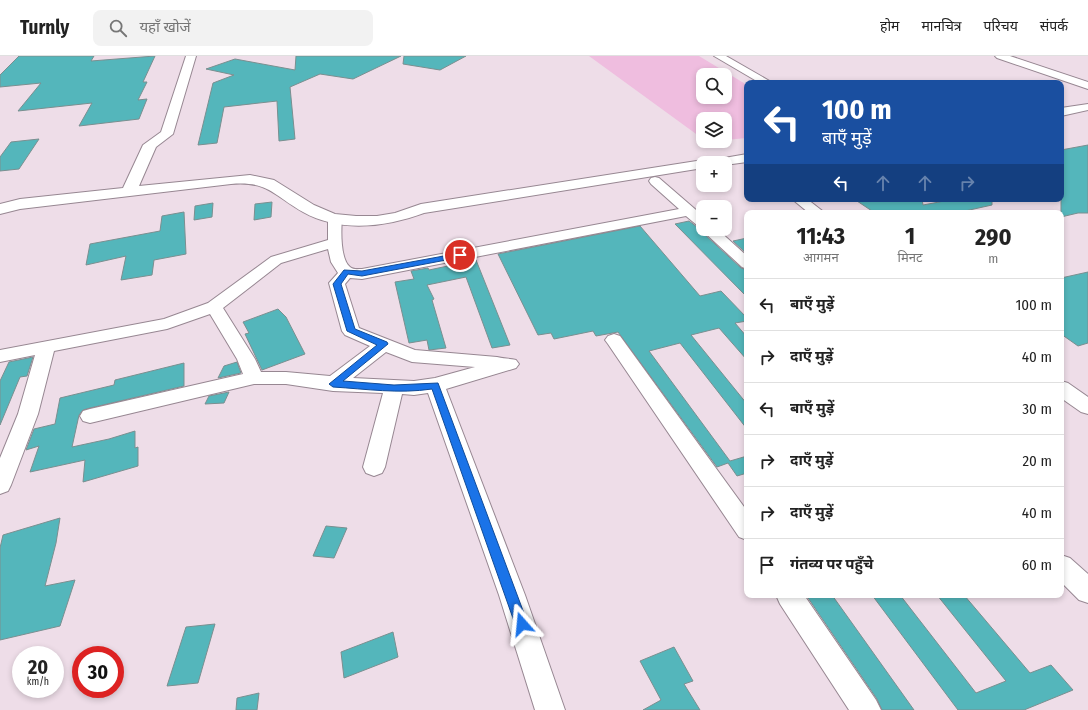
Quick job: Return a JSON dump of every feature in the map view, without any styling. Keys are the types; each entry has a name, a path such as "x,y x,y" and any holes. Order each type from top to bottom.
{"street":[{"path":"130,191 150,145 167,134 182,75 191,56"},
{"path":"706,56 747,80"},
{"path":"720,56 763,80"},
{"path":"987,56 1039,80"},
{"path":"1000,56 1043,80"},
{"path":"1064,91 1088,85"},
{"path":"1064,91 1088,94"},
{"path":"1064,92 1088,106"},
{"path":"1064,111 1088,106"},
{"path":"150,145 147,139 153,127 170,122"},
{"path":"732,160 744,158"},
{"path":"0,209 20,204 251,179 271,184 303,206 335,218 351,220 397,217 423,219 655,181 696,166"},
{"path":"732,169 744,167"},
{"path":"397,217 420,209 672,174 696,174"},
{"path":"655,181 696,217"},
{"path":"803,202 814,210"},
{"path":"335,218 334,242 342,268 347,272 362,274 689,211"},
{"path":"717,236 744,261"},
{"path":"0,356 167,324 214,307 276,260 334,242"},
{"path":"90,416 254,378 286,378 333,384 414,388 435,385 510,364 412,356 351,331 337,284 347,272"},
{"path":"214,307 246,359 254,378"},
{"path":"614,340 744,526"},
{"path":"333,384 384,344"},
{"path":"0,485 28,414 46,347"},
{"path":"435,385 512,595 550,710"},
{"path":"374,467 394,388"},
{"path":"1064,390 1088,407"},
{"path":"1064,569 1088,591"},
{"path":"791,598 866,710"}],"shaded area":[{"path":"589,56 699,56 719,68 696,68 696,104 732,104 732,76 744,83 744,138 732,139 732,112 696,112 696,134"}],"building":[{"path":"19,56 94,56 91,61 155,56 143,82 147,82 138,100 147,99 139,119 79,126 92,103 18,111 41,83 0,87 0,75"},
{"path":"296,56 401,56 353,79 320,74 290,87 295,139 279,141 277,101 224,107 217,143 198,145 213,83 234,75 206,69 235,59 295,70"},
{"path":"404,56 466,56 440,70 403,64"},
{"path":"39,139 19,169 0,171 0,157 11,142"},
{"path":"1088,145 1088,213 1078,213 1064,216 1064,210 1061,210 1061,202 1064,202 1064,149"},
{"path":"272,202 271,217 254,220 255,204"},
{"path":"858,202 922,202 923,205 939,202 992,202 992,205 970,210 870,210"},
{"path":"213,203 212,217 194,220 195,206"},
{"path":"184,212 186,254 154,260 152,275 121,280 126,256 86,265 90,244 160,231 162,216"},
{"path":"689,221 696,226 696,236 706,236 741,268 744,269 744,294 675,224"},
{"path":"640,226 700,296 721,291 744,315 744,322 735,323 744,334 744,357 719,328 691,335 744,400 744,425 680,343 649,351 730,461 744,457 744,474 737,476 728,463 717,467 618,332 596,336 593,331 554,339 551,333 538,335 498,254"},
{"path":"744,239 744,251 733,241"},
{"path":"476,260 510,345 492,348 466,277 427,285 434,299 432,300 446,348 429,350 427,340 409,343 395,282 414,279 411,271 428,268 429,270"},
{"path":"1088,272 1088,343 1078,346 1064,336 1064,277"},
{"path":"278,309 286,317 305,354 262,370 245,334 249,333 243,322"},
{"path":"33,357 27,376 20,377 0,425 0,381 9,362"},
{"path":"237,362 241,373 218,378 224,366"},
{"path":"184,363 184,386 90,408 83,410 79,415 72,447 109,439 135,431 135,448 138,447 138,466 83,482 85,460 30,472 39,446 26,450 34,429 55,424 60,398 114,385 115,380"},
{"path":"229,392 224,403 205,404 209,396"},
{"path":"60,518 56,543 45,586 75,580 60,626 0,640 0,548 3,535"},
{"path":"326,526 347,528 334,558 313,556"},
{"path":"808,598 834,598 914,710 882,710 877,699"},
{"path":"874,598 902,598 976,693 1006,681 939,598 967,598 1030,673 1051,665 1073,690 1024,710 958,710"},
{"path":"215,624 198,683 167,686 186,627"},
{"path":"393,632 398,657 344,678 341,652"},
{"path":"674,647 693,681 684,684 700,710 643,710 661,700 640,661"},
{"path":"259,693 257,710 236,710 237,698"}],"route":[{"path":"460,255 362,274 347,272 337,284 351,331 384,344 333,384 394,388 414,388 435,385 522,624"}]}
